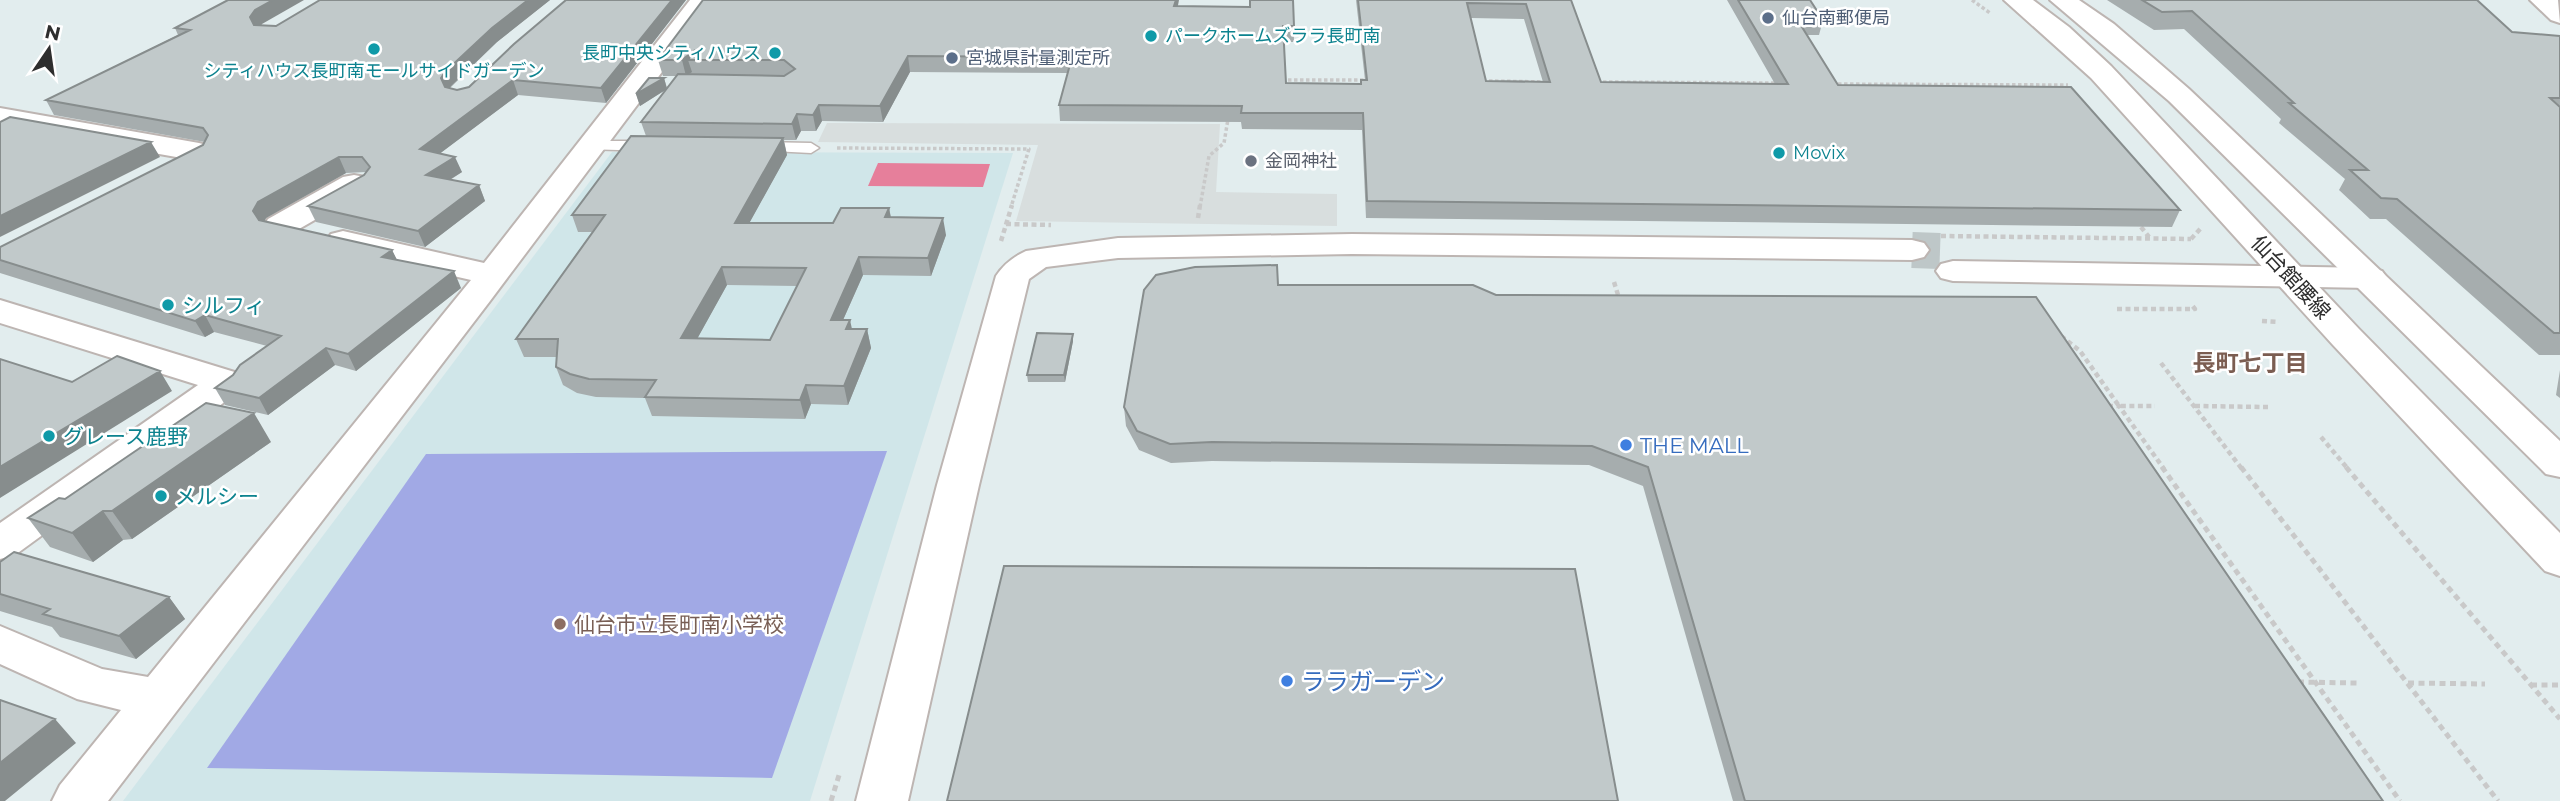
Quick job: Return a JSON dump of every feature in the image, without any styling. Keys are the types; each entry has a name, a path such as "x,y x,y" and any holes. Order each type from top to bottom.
{"street":[{"path":"79,801 590,146 651,83 703,0"},
{"name":"仙台館腰線","path":"2017,0 2060,33 2101,72 2560,560"},
{"path":"2063,0 2105,30 2179,95 2359,266 2560,464"},
{"path":"2543,0 2560,15"},
{"path":"0,136 14,120 199,152 149,177"},
{"path":"358,181 279,226 492,275"},
{"path":"882,801 958,485 1013,276 1025,264 1038,258 1118,248 1364,263 1933,256 2359,266"},
{"path":"0,311 228,382 0,544"},
{"path":"0,644 94,686 161,699"}],"lane":[{"path":"590,146 673,146"},
{"path":"742,147 811,148"}],"path":[{"path":"1275,80 1372,80"},
{"path":"1483,81 1553,82"},
{"path":"1595,82 1786,83"},
{"path":"1827,84 2072,85"},
{"path":"1196,228 1209,156 1224,144 1228,118"},
{"path":"811,148 1029,149 998,251"},
{"path":"2141,227 2150,238"},
{"path":"1933,256 2150,238 2191,239 2195,244"},
{"path":"1614,282 1621,305"},
{"path":"2262,321 2279,322"},
{"path":"2052,329 2080,351 2400,801"},
{"path":"2161,363 2498,801"},
{"path":"2099,406 2155,406"},
{"path":"2194,406 2268,407"},
{"path":"2321,437 2560,719"},
{"path":"2288,682 2357,683"},
{"path":"2407,683 2486,684"},
{"path":"2531,685 2560,685"},
{"path":"831,801 843,762"}],"shaded area":[{"path":"827,123 1220,124 1216,192 1337,194 1337,226 1016,221 1038,145 818,142"},
{"name":"仙台市立長町南小学校","path":"612,152 1013,153 810,801 123,801"},
{"path":"878,163 990,164 983,187 868,186"},
{"path":"887,451 772,778 207,768 426,454"}],"building":[{"path":"228,0 273,0 255,10 250,17 254,25 276,26 320,0 528,0 492,28 445,72 441,78 445,87 457,90 469,87 566,0 672,0 601,88 513,80 420,149 455,157 426,175 479,185 418,231 308,206 364,175 370,167 362,157 339,157 258,202 253,211 259,220 392,250 382,257 454,271 348,354 326,348 259,398 215,388 233,375 240,365 281,336 205,315 195,321 0,260 0,247 203,145 208,135 203,128 46,100 190,30 175,28"},
{"path":"703,0 1176,0 1174,6 1250,7 1250,0 1293,0 1294,26 1283,26 1286,83 1361,84 1361,80 1367,80 1358,0 1571,0 1601,82 1788,84 1738,0 1810,0 1823,20 1797,19 1838,85 2071,87 2180,210 1367,201 1363,113 1241,113 1242,106 1059,105 1072,57 908,56 880,106 819,105 813,115 797,114 792,124 641,122 678,74 784,76 795,69 784,60 688,60 695,50 682,60 658,60","holes":["1467,3 1526,4 1550,82 1486,81"]},
{"path":"2142,0 2477,0 2512,32 2560,36 2560,98 2550,98 2560,107 2560,333 2554,333 2397,199 2381,198 2350,170 2368,170 2289,103 2294,103 2192,11 2162,12"},
{"path":"649,78 664,78 636,94"},
{"path":"10,117 151,142 0,216 0,122"},
{"path":"631,136 783,138 735,223 833,223 841,208 889,208 885,217 943,218 928,258 859,257 831,320 850,320 846,329 867,329 844,386 806,385 800,400 645,397 656,380 589,379 570,374 556,367 558,339 516,339 605,215 572,215","holes":["722,267 806,268 770,340 681,338"]},
{"name":"THE MALL","path":"1277,265 1278,285 1473,285 1496,295 2036,297 2383,801 1745,801 1648,467 1592,446 1212,442 1170,444 1137,431 1124,407 1144,290 1156,275 1195,267"},
{"path":"1037,333 1073,334 1064,375 1027,375"},
{"path":"117,356 160,371 0,467 0,359 72,382"},
{"path":"206,403 254,413 112,511 103,511 72,533 28,518 59,498 65,499"},
{"path":"14,552 169,597 119,636 43,614 50,609 0,594 0,562"},
{"name":"ララガーデン","path":"1004,566 1575,569 1618,801 947,801"},
{"path":"0,700 55,719 0,763"}],"tunnel":[{"path":"1912,250 1940,251"}],"place":[{"name":"仙台南郵便局","path":"1768,18"},
{"name":"パークホームズララ長町南","path":"1151,36"},
{"name":"シティハウス長町南モールサイドガーデン","path":"374,49"},
{"name":"長町中央シティハウス","path":"775,53"},
{"name":"宮城県計量測定所","path":"952,58"},
{"name":"Movix","path":"1779,153"},
{"name":"金岡神社","path":"1251,161"},
{"name":"シルフィ","path":"168,305"},
{"name":"グレース鹿野","path":"49,436"},
{"name":"THE MALL","path":"1626,445"},
{"name":"メルシー","path":"161,496"},
{"name":"仙台市立長町南小学校","path":"560,624"},
{"name":"ララガーデン","path":"1287,681"}],"district":[{"name":"長町七丁目","path":"2250,363"}]}
